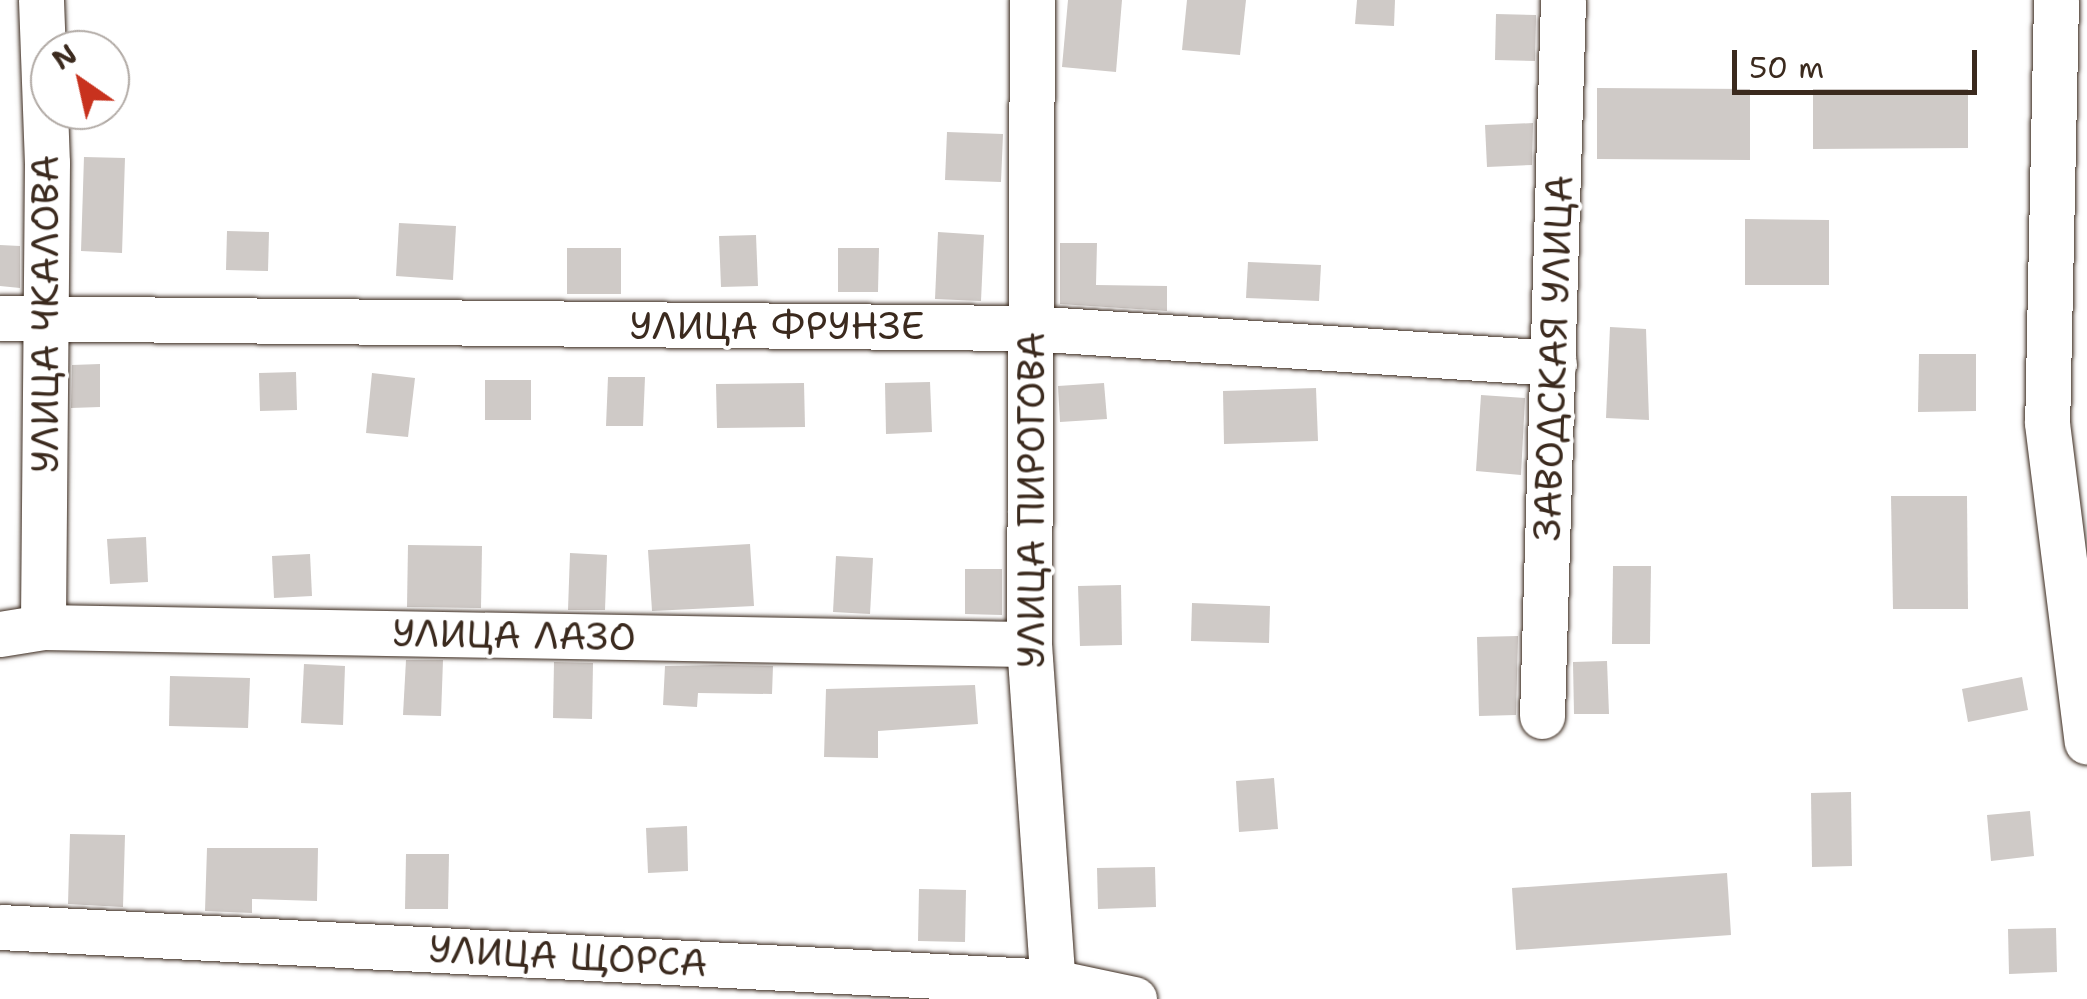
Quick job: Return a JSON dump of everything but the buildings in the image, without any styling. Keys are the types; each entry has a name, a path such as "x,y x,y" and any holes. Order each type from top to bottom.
{"street":[{"name":"УЛИЦА ЧКАЛОВА","path":"22,631 22,319 41,0"},
{"name":"УЛИЦА ПИРОГОВА","path":"1032,0 1029,644 1054,990"},
{"name":"ЗАВОДСКАЯ УЛИЦА","path":"1542,716 1564,0"},
{"path":"2056,0 2047,423 2087,742"},
{"name":"УЛИЦА ФРУНЗЕ","path":"22,319 1029,328 1554,363"},
{"name":"УЛИЦА ЛАЗО","path":"22,631 1029,644"},
{"name":"УЛИЦА ЩОРСА","path":"0,927 1054,990 1134,999"}]}
